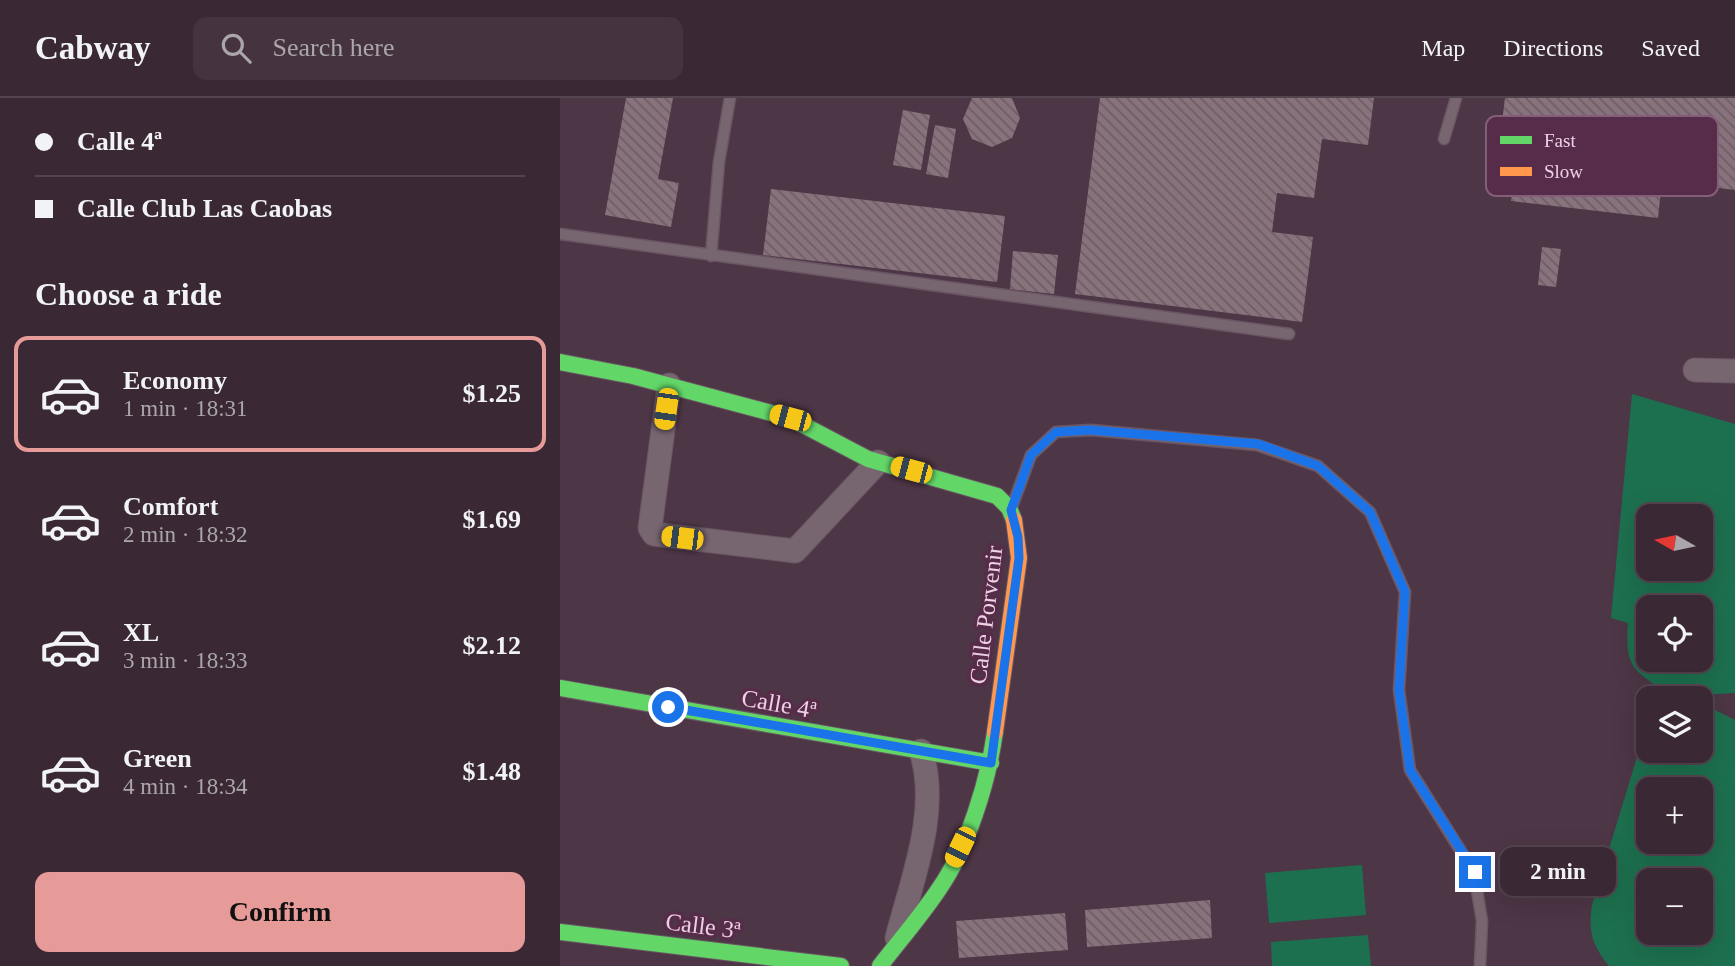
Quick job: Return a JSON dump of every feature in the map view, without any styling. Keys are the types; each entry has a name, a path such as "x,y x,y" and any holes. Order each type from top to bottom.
{"street":[{"path":"560,362 669,385 790,418 850,451 878,462 997,496 1011,510"},
{"path":"1695,370 1735,371"},
{"path":"669,385 650,528 654,534 795,551 878,462"},
{"name":"Calle Porvenir","path":"887,957 941,887 970,827 991,763 1019,558 1018,537 1011,510"},
{"name":"Calle 4ª","path":"560,688 991,763"},
{"path":"887,957 920,851 928,798 928,775 921,751"},
{"name":"Calle 3ª","path":"560,932 841,966"}],"lane":[{"path":"711,256 719,162 730,98"},
{"path":"1444,139 1456,98"},
{"path":"560,234 1289,334"},
{"path":"1011,510 1031,455 1056,432 1090,430 1258,444 1318,466 1370,512 1405,592 1399,690 1410,770 1475,872 1482,921 1480,966"}],"green space":[{"path":"1632,394 1735,424 1735,693 1713,694 1713,686 1657,686 1638,672 1713,672 1713,595 1636,595 1636,669 1628,651 1628,623 1611,618"},
{"path":"1713,709 1735,720 1735,966 1609,966 1593,937 1592,905 1636,760 1636,763 1713,763"},
{"path":"1362,865 1366,915 1269,923 1265,873"},
{"path":"1368,935 1371,966 1272,966 1271,942"}],"building":[{"path":"626,98 673,98 658,179 679,183 671,227 605,215"},
{"path":"972,98 1012,98 1020,118 1012,138 992,147 972,139 963,119"},
{"path":"1100,98 1374,98 1368,145 1322,139 1314,198 1277,193 1272,232 1313,237 1302,322 1075,294"},
{"path":"1505,98 1735,98 1735,190 1718,188 1718,116 1503,116"},
{"path":"903,110 930,115 921,170 893,165"},
{"path":"935,125 956,129 948,178 926,174"},
{"path":"771,189 1005,216 997,282 763,255"},
{"path":"1512,196 1660,196 1658,218 1511,201"},
{"path":"1542,247 1561,249 1556,287 1538,285"},
{"path":"1013,251 1058,255 1054,294 1010,289"},
{"path":"1210,900 1212,938 1087,947 1085,910"},
{"path":"1065,913 1068,950 959,958 956,921"}],"traffic: fast":[{"path":"560,362 633,376 790,418 868,459 997,496 1009,508 1014,520"},
{"path":"560,688 991,763"},
{"path":"880,966 932,899 959,854 982,793 995,732"},
{"path":"560,932 841,966"}],"traffic: slow":[{"path":"995,732 1019,558 1014,520"}],"route":[{"path":"668,707 991,763 1019,558 1018,537 1011,510 1031,455 1056,432 1090,430 1258,444 1318,466 1370,512 1405,592 1399,690 1410,770 1475,872"}]}
